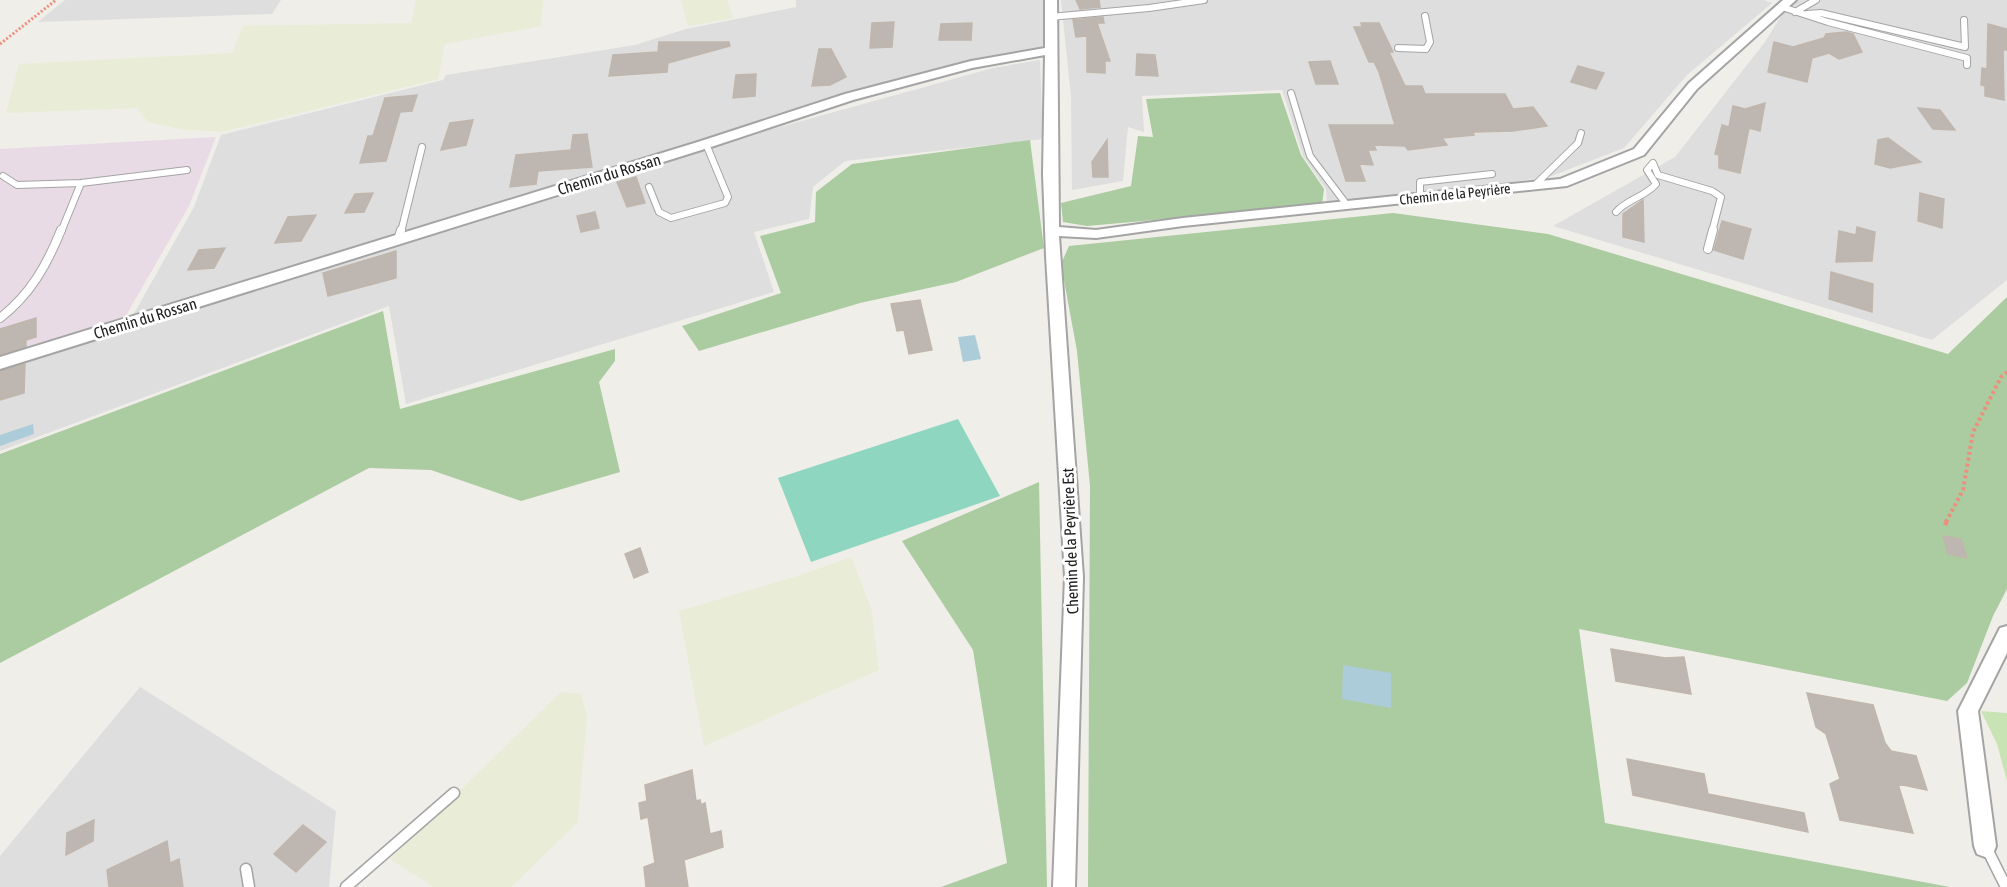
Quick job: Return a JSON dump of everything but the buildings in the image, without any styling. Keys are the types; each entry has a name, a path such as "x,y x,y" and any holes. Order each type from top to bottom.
{"street":[{"path":"1051,0 1052,231"},
{"name":"Chemin de la Peyrière","path":"1052,231 1096,234 1183,222 1562,183 1639,152 1693,86 1789,6"},
{"name":"Chemin du Rossan","path":"0,363 706,144 849,97 971,65 1050,51"},
{"name":"Chemin de la Peyrière Est","path":"1052,231 1074,577 1064,887"},
{"path":"1985,846 1968,711 2007,634"}],"lane":[{"path":"1050,17 1149,8 1204,0"},
{"path":"1789,6 1816,0"},
{"path":"1789,6 1804,15 1967,58 1967,65"},
{"path":"1804,15 1821,13 1965,47 1964,20"},
{"path":"1398,48 1426,49 1430,42 1425,16"},
{"path":"1291,93 1310,156 1347,205"},
{"path":"1534,186 1578,143 1581,133"},
{"path":"649,187 658,212 671,218 725,203 728,197 706,144"},
{"path":"398,240 407,214 422,147"},
{"path":"1616,212 1622,203 1653,189 1656,184 1647,171 1653,163 1658,175 1712,191 1721,197 1708,249"},
{"path":"3,176 17,185 81,183 187,170"},
{"path":"1420,198 1420,182 1492,174"},
{"path":"0,318 11,311 35,283 81,183"},
{"path":"346,887 454,793"},
{"path":"1985,846 2006,887"},
{"path":"246,869 249,887"}],"path":[{"path":"0,44 56,0"},
{"path":"1945,525 1963,490 1972,432 2001,377 2007,372"}],"shaded area":[{"path":"65,0 281,0 272,14 38,22"},
{"path":"796,0 1044,0 1043,49 969,61 846,94 673,150 132,317 194,207 221,135 443,80 446,75 635,45 686,29 796,7"},
{"path":"1061,0 1764,0 1772,3 1687,75 1624,148 1549,177 1327,205 1326,189 1303,156 1282,90 1142,96 1144,132 1128,127 1123,181 1072,190 1071,97"},
{"path":"1791,0 2007,0 2007,280 1932,340 1553,226 1675,157 1765,42"},
{"path":"1040,60 1043,139 845,161 813,187 809,219 754,232 774,292 406,404 389,306 0,451 0,365 314,272 758,133 993,68"},
{"path":"216,137 189,206 124,319 0,356 0,149"},
{"path":"1492,177 1493,186 1428,192 1427,185"},
{"path":"140,687 336,811 329,887 0,887 0,856"}],"green space":[{"path":"416,0 543,0 541,26 445,44 438,79 222,132 181,129 148,122 137,108 6,113 19,64 232,53 243,26 411,23"},
{"path":"681,0 727,0 733,18 688,26"},
{"path":"1280,93 1301,155 1324,189 1322,205 1087,226 1063,222 1061,203 1131,186 1138,136 1153,137 1146,99"},
{"path":"1030,140 1044,248 956,282 860,303 699,351 682,326 781,293 760,236 815,222 816,192 852,164"},
{"path":"1393,213 1548,234 1948,354 2007,297 2007,589 1993,616 1967,683 1947,701 1579,629 1605,823 1950,887 1088,887 1090,486 1077,351 1061,264 1069,246"},
{"path":"383,311 400,409 615,349 615,361 599,382 620,472 521,501 431,470 369,468 0,663 0,454"},
{"path":"958,419 1000,496 811,562 778,478"},
{"path":"1039,482 1047,887 941,887 1007,863 973,650 902,541"},
{"path":"851,557 871,608 879,670 704,746 679,611 798,576"},
{"path":"561,692 581,694 587,716 578,822 511,887 434,887 390,859"},
{"path":"1981,711 2007,713 2007,781 1997,744"}],"water":[{"path":"975,335 981,359 963,362 958,337"},
{"path":"33,424 34,434 0,446 0,435"},
{"path":"1343,665 1391,673 1391,708 1342,699"}]}
